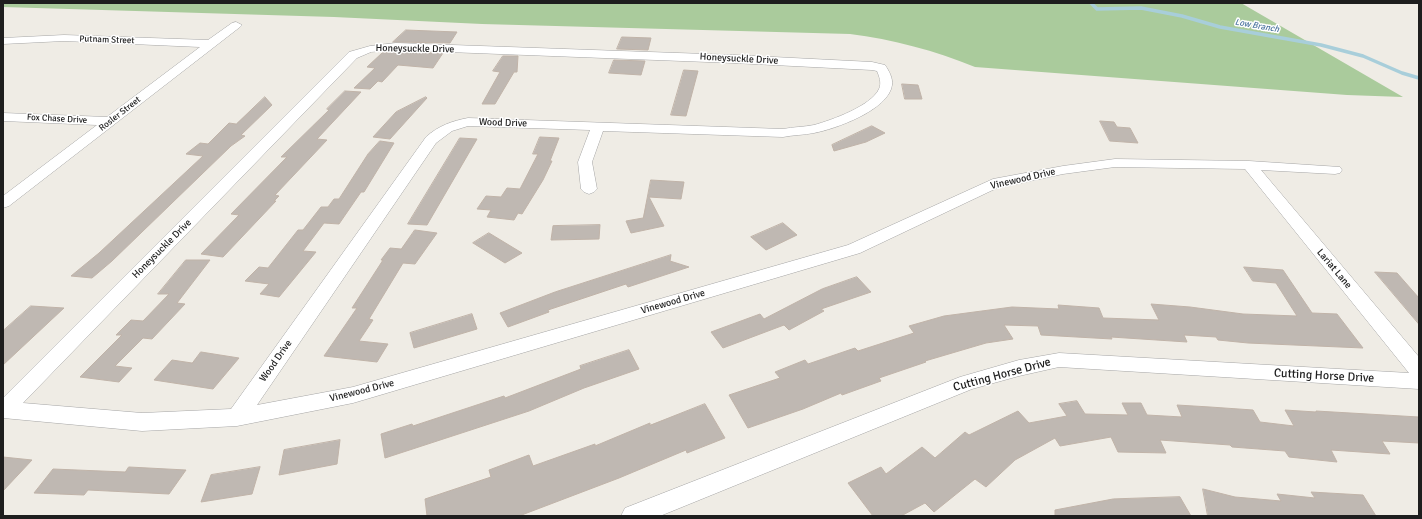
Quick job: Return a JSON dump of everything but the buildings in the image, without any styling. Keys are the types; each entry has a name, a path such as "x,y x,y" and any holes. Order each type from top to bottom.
{"street":[{"name":"Rosler Street","path":"3,203 236,25"},
{"name":"Putnam Street","path":"3,41 64,38 210,44"},
{"name":"Honeysuckle Drive","path":"3,410 352,55 363,50 378,47 726,58 872,66 881,68"},
{"name":"Wood Drive","path":"237,417 431,140 441,130 453,124 468,122 783,133 815,128 850,118 875,100 885,88 886,76 881,68"},
{"name":"Fox Chase Drive","path":"3,116 111,121"},
{"path":"589,189 584,162 598,127"},
{"name":"Vinewood Drive","path":"3,410 142,422 237,417 353,395 854,249 993,184 1063,170 1114,163 1249,166 1335,170"},
{"name":"Lariat Lane","path":"1249,166 1419,371"},
{"name":"Cutting Horse Drive","path":"633,516 967,383 1019,368 1059,360 1419,381"}],"green space":[{"path":"3,3 1241,3 1403,97 1347,95 975,67 914,46 850,34 482,24 334,17 3,7"}],"waterway":[{"name":"Low Branch","path":"1091,3 1097,9 1141,8 1182,16 1220,27 1321,45 1363,56 1402,73 1419,78"}]}
